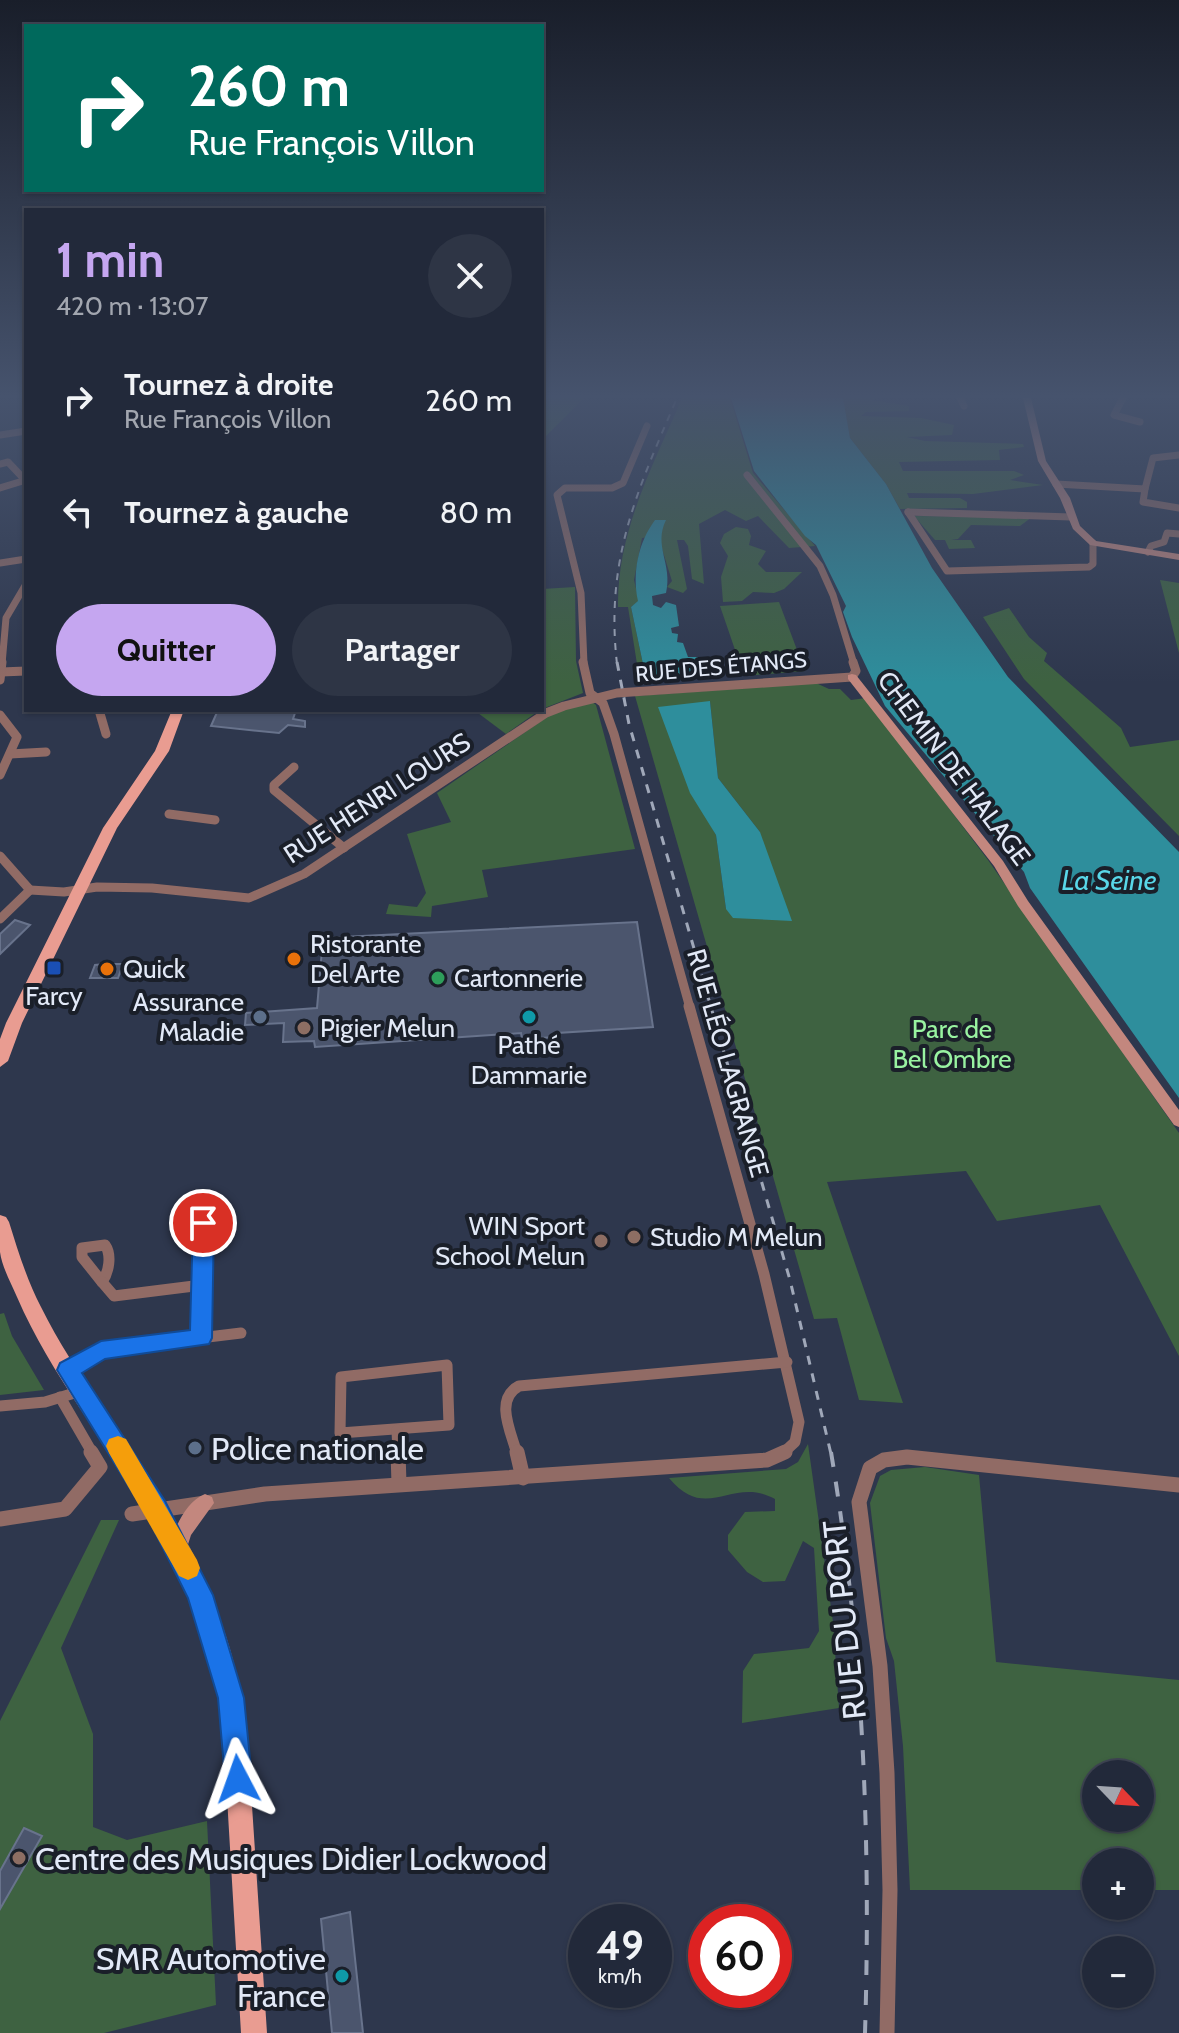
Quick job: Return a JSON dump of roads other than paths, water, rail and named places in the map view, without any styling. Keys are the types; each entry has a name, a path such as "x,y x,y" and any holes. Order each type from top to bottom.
{"main road":[{"path":"0,1061 14,1023 78,890 110,828 162,751 177,712"},
{"path":"0,1222 12,1266 26,1299 68,1370 71,1394 156,1508 200,1595 231,1698 254,2033"}],"street":[{"name":"RUE LÉO LAGRANGE","path":"523,1478 767,1460 781,1456 792,1447 799,1431 787,1362 614,734 603,703 590,693 582,655 581,593 564,538 557,495 560,493"},
{"name":"CHEMIN DE HALAGE","path":"759,493 812,552 829,582 856,671 852,677 999,864 1023,903 1179,1121"},
{"path":"1060,493 1076,527 1093,543 1179,557"},
{"path":"1144,493 1143,502 1179,508"},
{"path":"1070,512 908,512 947,571 1089,567 1093,564 1093,543"},
{"path":"1148,552 1151,546 1164,542 1167,533 1179,534"},
{"path":"0,563 24,559"},
{"path":"0,680 6,618 24,587"},
{"path":"1,672 24,671"},
{"name":"RUE DES ÉTANGS","path":"593,696 852,677"},
{"name":"RUE HENRI LOURS","path":"30,890 152,888 249,898 304,874 546,713 593,696"},
{"path":"100,712 106,734"},
{"path":"0,715 17,737 0,775"},
{"path":"10,754 46,752"},
{"path":"294,767 274,785 274,790 344,848"},
{"path":"169,814 215,820"},
{"path":"0,856 30,890 0,919"},
{"path":"201,1338 203,1235"},
{"path":"102,1282 114,1296 202,1285"},
{"path":"68,1370 101,1350 241,1333"},
{"path":"132,1514 265,1494 523,1478 504,1402 509,1391 519,1386 787,1362"},
{"path":"447,1365 449,1425 397,1430 340,1433 341,1377 447,1365"},
{"path":"0,1406 71,1394 100,1467 65,1509 0,1519"},
{"path":"397,1430 399,1484"},
{"name":"RUE DU PORT","path":"887,2033 890,1890 887,1773 880,1666 859,1502 870,1468 884,1460 907,1457 1179,1485"},
{"path":"178,1548 183,1531 205,1503"}],"water":[{"name":"La Seine","path":"771,493 891,493 932,568 1008,677 1179,852 1179,1098 1030,888 1024,872 885,706 852,637 843,612 846,606 816,545 805,536"},
{"path":"655,520 666,520 662,547 667,583 666,593 652,596 653,605 661,608 666,602 676,605 679,626 671,628 672,633 678,634 677,642 683,643 688,657 700,657 705,664 701,676 647,683 631,607 638,601 636,580 641,548"},
{"path":"710,701 718,778 760,832 792,921 733,918 726,909 716,835 690,793 658,707"}],"railway":[{"path":"617,664 614,627 620,559 638,493"},
{"path":"617,662 629,724 790,1280 831,1454"},
{"path":"831,1452 851,1597 862,1742 867,1887 865,2033"}],"place":[{"name":"Ristorante Del Arte","path":"294,959"},
{"name":"Farcy","path":"54,968"},
{"name":"Quick","path":"107,969"},
{"name":"Cartonnerie","path":"438,978"},
{"name":"Assurance Maladie","path":"260,1017"},
{"name":"Pathé Dammarie","path":"529,1017"},
{"name":"Pigier Melun","path":"304,1028"},
{"name":"Studio M Melun","path":"634,1237"},
{"name":"WIN Sport School Melun","path":"601,1241"},
{"name":"Police nationale","path":"195,1448"},
{"name":"Centre des Musiques Didier Lockwood","path":"19,1858"},
{"name":"SMR Automotive France","path":"342,1976"}],"park label":[{"name":"Parc de Bel Ombre","path":"952,1044"}]}
